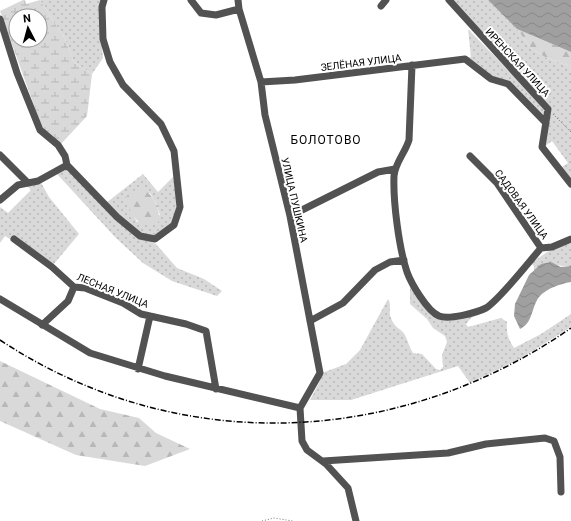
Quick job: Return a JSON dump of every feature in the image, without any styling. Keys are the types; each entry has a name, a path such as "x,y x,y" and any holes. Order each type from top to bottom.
{"street":[{"path":"192,0 201,13 216,14 239,9"},
{"name":"УЛИЦА ПУШКИНА","path":"238,0 239,9 261,82 265,115 290,216 320,373 300,408"},
{"name":"ИРЕНСКАЯ УЛИЦА","path":"449,0 548,109 542,147 571,184"},
{"path":"0,19 17,73 40,130 58,145 66,156 67,165 117,217 140,236 155,239 174,225 180,207 174,151 161,124 123,85 110,62 103,39 103,3"},
{"name":"ЗЕЛЁНАЯ УЛИЦА","path":"261,82 295,80 464,59 491,79 508,84 546,123"},
{"path":"290,216 378,172 395,169 406,151 409,140 412,66"},
{"path":"0,155 28,183"},
{"name":"САДОВАЯ УЛИЦА","path":"470,156 497,184 541,248"},
{"path":"0,200 3,195 18,185 38,181 67,165"},
{"name":"САДОВАЯ УЛИЦА","path":"395,169 397,217 407,273 425,304 439,316 463,316 487,307 541,248 552,247 571,239"},
{"name":"ЛЕСНАЯ УЛИЦА","path":"14,239 52,267 74,287 85,288 123,303 141,314 186,324 206,331 216,389"},
{"path":"310,321 343,303 375,270 390,262 404,260"},
{"path":"42,325 68,301 74,287"},
{"path":"0,299 90,353 138,369 216,389 290,404 300,408 302,441 307,450 323,461 348,488 356,521"},
{"path":"138,369 150,316"},
{"path":"323,461 448,453 486,444 540,438 554,441 560,457 561,492"}],"path":[{"path":"548,109 571,132"},
{"path":"262,521 274,518 293,521"}],"green space":[{"path":"23,0 25,0 26,4 40,0 45,8 8,8 8,33 0,11"},
{"path":"40,0 101,0 101,38 103,58 92,74 74,62 65,39 48,12 48,8 45,8"},
{"path":"449,0 488,0 517,29 531,48 545,57 571,67 571,184 559,169 568,163 552,141 544,147 551,109"},
{"path":"48,12 65,39 74,62 92,74 87,116 60,145 44,130 13,48 48,48"},
{"path":"468,29 547,110 545,121 508,83 491,78 465,57 471,57"},
{"path":"517,29 571,52 571,67 545,57 531,48"},
{"path":"67,168 140,237 156,244 177,268 204,279 222,291 217,296 172,281 143,263 116,238 57,174"},
{"path":"143,174 158,192 175,175 177,205 172,223 156,236 140,234 106,203","holes":["150,193 156,203 160,215 137,222 125,199"]},
{"path":"41,183 49,197 79,234 53,265 5,236 0,243 0,207 8,213 31,190 27,186"},
{"path":"143,189 154,199 159,212 159,222 152,225 141,224 133,216 125,199 132,191"},
{"path":"571,240 571,266 548,264 539,267 534,271 534,266 531,263 553,248"},
{"path":"410,284 437,317 459,318 475,316 466,324 468,327 501,318 507,322 508,335 514,348 541,334 571,314 571,327 518,360 470,383 458,366 351,400 310,400 319,383 322,373 346,364 360,350 388,299 392,321 405,335 413,353 422,354 436,369 440,370 443,367 442,355 447,342 445,336 433,328 427,319 410,304"},
{"path":"0,361 100,409 139,418 156,433 190,449 145,466 76,455 0,421"}],"water":[{"path":"488,0 571,0 571,52 517,29"},
{"path":"551,262 561,267 571,266 571,282 554,287 542,294 536,301 530,319 520,329 514,316 515,304 529,275 541,264"}],"railway":[{"path":"0,340 68,378 140,404 213,419 287,423 361,415 434,397 504,368 571,328"}],"district":[{"name":"БОЛОТОВО","path":"326,140"}]}
